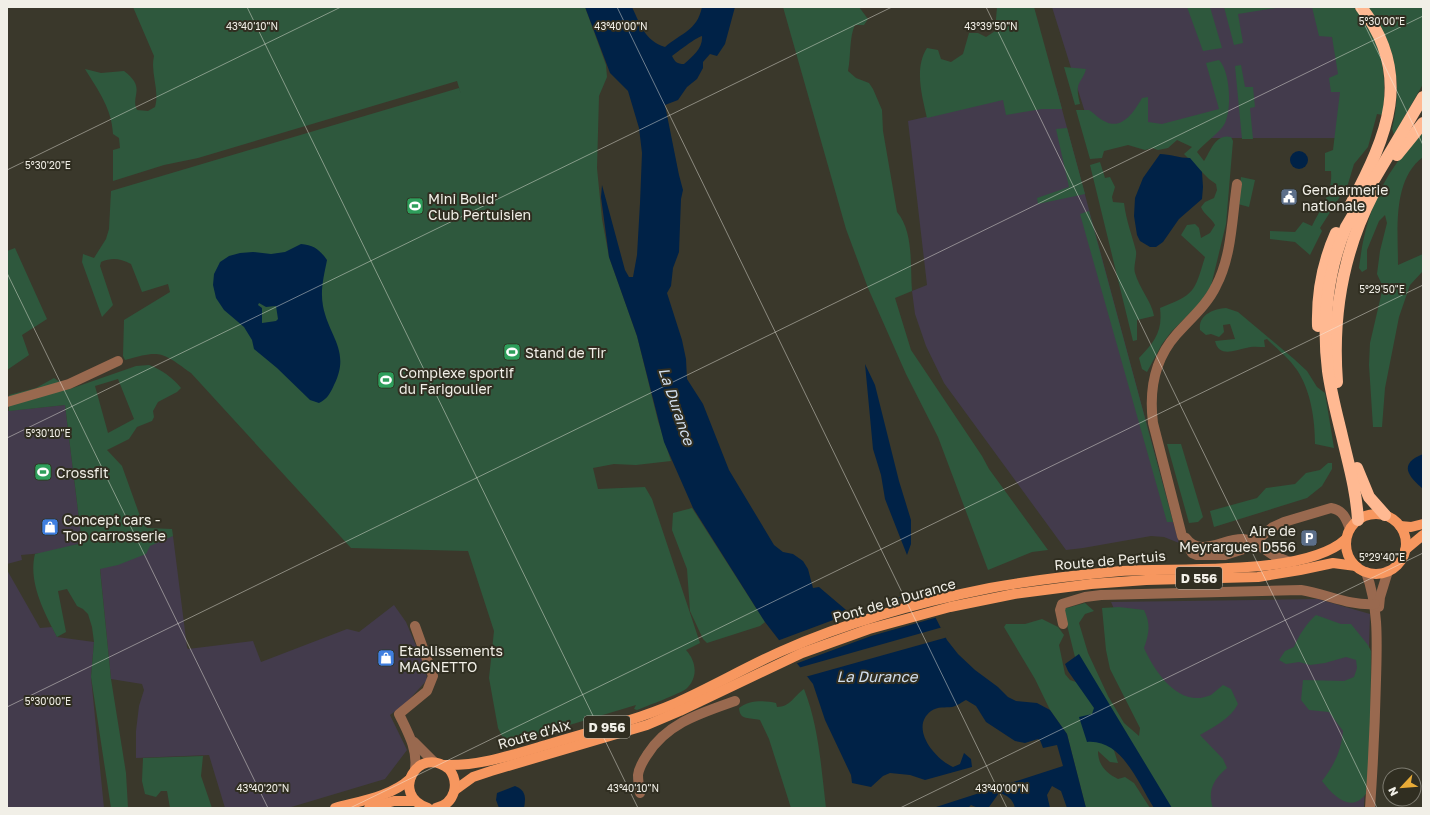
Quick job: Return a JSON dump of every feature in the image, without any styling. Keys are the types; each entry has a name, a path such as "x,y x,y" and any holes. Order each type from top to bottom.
{"highway":[{"path":"1354,524 1353,475 1343,442 1328,372 1319,341 1318,304 1324,264 1341,223 1378,151 1387,125 1391,103 1391,81 1387,56 1377,31 1361,7"},
{"path":"1328,372 1345,244 1352,224 1368,191 1423,97"},
{"path":"1385,516 1368,497 1348,436 1332,347 1360,226 1368,204 1387,170 1406,143 1423,123"}],"main road":[{"path":"1400,526 1405,537 1405,550 1402,559 1396,566 1388,571 1377,574 1366,572 1356,566 1348,554 1346,539 1354,524 1366,516 1376,514 1385,516 1400,526 1411,527 1423,524"},
{"path":"1405,550 1423,535"},
{"name":"Route de Pertuis","path":"1039,580 1119,572 1245,567 1290,562 1322,554 1346,539"},
{"name":"Route de Pertuis","path":"1041,590 1146,580 1258,577 1333,563 1356,566"},
{"name":"Pont de la Durance","path":"763,666 802,653 898,615 988,589 1039,580"},
{"name":"Pont de la Durance","path":"898,615 1041,590"},
{"name":"Route d'Aix","path":"444,765 470,765 500,758 643,716 763,666"},
{"name":"Route d'Aix","path":"453,794 472,777 662,719 763,666"},
{"path":"415,801 409,791 410,779 415,769 424,763 434,762 444,765 454,779 452,808"},
{"path":"335,808 386,793 400,787 410,779"},
{"path":"369,808 394,801 415,801 429,808 444,805 453,794"}],"street":[{"path":"1237,184 1227,251 1217,284 1202,308 1174,336 1158,364 1152,386 1151,408 1153,423 1185,542 1192,552 1197,555 1208,556 1232,553 1240,551 1255,542 1273,527 1284,522 1331,508 1336,509 1354,524"},
{"path":"7,402 69,384 118,361"},
{"path":"1255,542 1276,556 1290,562"},
{"path":"1370,808 1375,732 1377,627 1380,597 1388,571"},
{"path":"1366,572 1375,604 1377,627"},
{"path":"1063,624 1060,610 1062,604 1086,597 1101,595 1301,590 1316,592 1346,602 1375,604"},
{"path":"414,626 433,676 427,691 399,714 411,739 416,757 415,769"},
{"path":"640,793 638,775 641,764 650,750 665,733 690,717 735,701"},
{"path":"411,739 434,762"}],"shaded area":[{"path":"1052,7 1322,7 1350,92 1341,138 1093,138"},
{"path":"1056,87 1179,543 1164,537 1151,536 1066,550 944,383 926,346 915,314 912,291 927,285 908,121"},
{"path":"65,405 82,543 44,553 21,555 22,560 7,564 7,411"},
{"path":"173,536 188,649 253,641 261,662 347,629 359,632 394,605 406,622 426,669 427,680 406,703 390,715 407,750 385,779 288,808 225,808 209,755 136,758 136,731 139,706 144,690 142,684 111,679 98,548"},
{"path":"7,570 40,628 52,627 57,637 94,642 91,677 104,808 7,808"},
{"path":"1318,599 1370,614 1364,808 1191,808 1180,754 1111,602"}],"green space":[{"name":"Complexe sportif du Farigoulier","path":"133,7 585,7 606,65 607,77 599,96 597,168 602,219 609,257 637,336 658,421 671,461 636,465 614,464 593,468 598,489 645,487 652,499 700,643 686,650 692,659 695,669 693,679 686,689 637,710 634,709 636,705 506,744 498,728 489,678 494,631 468,551 351,548 191,373 173,360 160,354 146,355 125,360 123,356 124,320 170,292 168,284 142,292 131,264 116,259 101,262 100,266 113,305 102,317 82,262 83,254 94,258 106,239 109,229 111,191 459,88 461,94 457,81 198,158 164,165 113,181 113,150 120,148 119,138 113,134 107,108 85,69 101,73 124,71 135,82 135,105 137,110 148,111 155,107 156,94 153,69 154,56"},
{"path":"783,7 859,7 868,19 864,25 855,25 853,30 848,71 856,78 869,83 882,110 883,131 897,212 906,229 909,239 912,291 895,298 911,350 982,456 989,469 1048,550 1032,552 988,570 938,437 906,374 868,288 846,229"},
{"path":"997,7 1034,7 1062,109 1042,109 1006,115 1003,100 927,118 921,91 920,73 923,56 927,48 938,50 941,59 951,62 963,54 969,33 978,33 986,37 995,31"},
{"path":"1187,7 1210,7 1222,48 1203,51"},
{"path":"1224,7 1282,7 1238,14 1243,43 1234,45"},
{"path":"1312,7 1354,7 1364,20 1377,45 1383,71 1384,99 1383,115 1377,114 1368,147 1354,164 1348,184 1320,228 1322,231 1310,255 1295,242 1270,239 1270,231 1295,232 1303,222 1312,226 1326,200 1330,186 1331,171 1325,171 1325,153 1333,150 1340,92 1331,92 1329,78 1338,74 1332,37 1319,36"},
{"path":"1367,7 1423,7 1423,84 1394,135 1392,129 1397,96 1397,80 1391,49 1377,20"},
{"path":"1219,60 1226,72 1228,81 1229,108 1223,126 1197,152 1204,161 1214,143 1218,140 1226,136 1231,137 1233,141 1226,224 1211,286 1199,304 1171,332 1162,344 1147,372 1142,369 1139,358 1149,347 1159,330 1161,316 1160,308 1187,295 1192,291 1198,278 1205,257 1181,235 1187,225 1195,224 1199,228 1201,238 1210,233 1215,225 1201,207 1205,202 1214,198 1217,190 1216,184 1184,154 1192,147 1177,140 1168,148 1158,150 1152,148 1145,150 1128,145 1104,151 1102,158 1090,159 1076,110 1089,110 1102,120 1116,124 1122,122 1131,114 1142,98 1148,97 1148,122 1162,124 1219,109 1206,63"},
{"path":"1241,65 1245,87 1253,87 1255,107 1250,108 1253,139 1242,139 1235,66"},
{"path":"1064,67 1086,69 1078,85 1080,104 1075,105"},
{"path":"1067,128 1085,194 1038,204 1037,198 1069,187 1056,129"},
{"path":"1423,131 1423,157 1413,167 1401,192 1398,222 1398,265 1423,254 1422,272 1410,285 1399,317 1385,388 1382,427 1373,427 1369,365 1370,343 1383,287 1377,274 1380,251 1387,223 1385,215 1379,221 1367,250 1367,269 1362,272 1359,268 1362,247 1366,228 1372,211 1387,178 1397,162"},
{"path":"1100,162 1105,178 1110,177 1115,187 1112,197 1113,202 1124,203 1136,251 1134,268 1135,273 1139,284 1151,305 1154,316 1137,320 1137,340 1133,341 1090,165"},
{"path":"1241,177 1255,180 1249,207 1238,204"},
{"path":"1089,211 1173,522 1167,522 1080,214"},
{"path":"15,248 47,319 22,335 29,355 7,370 7,251"},
{"path":"1226,308 1238,312 1294,359 1307,371 1317,387 1325,393 1334,448 1315,444 1311,406 1302,378 1283,354 1267,339 1264,340 1265,347 1251,347 1228,352 1220,350 1215,341 1235,339 1230,324 1223,325 1224,332 1219,337 1211,334 1206,335 1200,330 1201,320 1207,314 1212,311"},
{"path":"149,365 158,369 171,377 181,388 177,392 158,402 153,411 154,417 152,421 137,427 129,439 107,450 122,466 141,519 147,528 172,529 173,536 150,546 146,554 118,565 100,569 111,679 126,773 128,808 111,808 91,677 94,642 88,614 77,606 67,589 58,591 66,632 57,637 42,607 35,586 33,565 35,554 82,543 65,405 9,411 9,395 36,388 54,378 70,389 136,366","holes":["118,379 134,419 108,433 95,386"]},
{"path":"1167,444 1181,444 1203,517 1198,522 1189,523"},
{"path":"1328,463 1332,463 1332,469 1322,486 1307,498 1214,527 1210,511 1257,498 1266,488 1295,484 1306,473 1320,470"},
{"path":"692,508 765,622 760,626 707,643 703,639 690,611 687,569 672,530 673,513"},
{"path":"1085,603 1094,611 1085,614 1079,623 1088,653 1108,696 1124,723 1139,736 1140,728 1110,669 1106,650 1102,608 1119,607 1144,610 1148,620 1148,629 1144,648 1162,677 1179,693 1189,697 1199,698 1211,695 1223,685 1231,689 1238,704 1235,709 1222,722 1200,735 1223,759 1227,768 1218,776 1211,790 1211,802 1213,808 1157,808 1078,669 1063,609"},
{"path":"1316,615 1341,624 1351,624 1371,651 1370,787 1365,796 1359,801 1353,803 1340,799 1322,781 1336,758 1341,745 1343,731 1329,712 1309,710 1301,700 1303,680 1344,681 1354,677 1357,668 1356,660 1346,657 1325,663 1310,665 1299,662 1286,664 1279,660 1285,651 1294,647 1303,630"},
{"path":"1042,619 1058,627 1064,635 1059,645 1065,674 1070,680 1079,683 1090,695 1112,744 1118,763 1110,762 1098,751 1101,764 1106,771 1114,777 1118,779 1125,777 1134,783 1150,808 1086,808 1067,734 1050,710 1035,679 1004,627 1006,624 1025,624"},
{"path":"804,689 816,733 826,808 791,808 769,739 760,720 743,717 739,708 747,703 762,701 776,703 777,707 781,707 792,701"},
{"path":"203,756 201,776 212,808 170,808 167,791 161,791 156,797 145,794 142,781 143,758"}],"water":[{"name":"La Durance","path":"585,7 632,7 641,26 648,36 653,41 665,47 692,27 700,15 702,7 735,7 725,44 717,56 710,54 703,62 703,68 697,79 687,87 678,100 665,105 683,190 681,199 679,252 673,268 671,286 667,293 682,340 686,359 687,379 703,404 729,470 774,545 783,552 793,554 803,561 808,569 813,588 819,587 852,615 883,608 898,598 914,591 924,595 947,640 958,654 975,670 998,687 1008,697 1016,701 1037,703 1050,710 1067,734 1086,808 1067,808 1061,791 1052,786 1047,795 1050,808 1015,808 1013,802 1009,798 999,793 989,807 986,808 971,805 968,808 933,808 1063,766 1057,745 1043,748 1040,740 1038,739 1025,743 1015,741 986,722 976,706 966,700 958,705 934,709 925,718 923,726 927,742 932,750 946,763 953,767 960,764 964,753 971,759 972,767 925,780 910,775 890,773 883,776 871,787 852,783 851,775 825,720 813,684 765,622 693,508 664,442 637,336 609,257 601,197 602,185 625,270 629,277 633,277 637,255 642,153 639,128 628,91 610,73","holes":["702,36 697,52 684,64 678,63 674,60 672,56 695,39"]},
{"path":"1299,151 1305,154 1308,160 1305,166 1299,169 1293,166 1290,160 1293,154"},
{"path":"1160,154 1190,158 1202,172 1202,199 1179,219 1163,242 1156,247 1150,247 1140,241 1137,235 1134,216 1135,198 1143,178"},
{"path":"301,244 316,249 322,253 327,260 322,300 326,317 340,353 340,363 339,373 331,391 326,398 319,403 310,400 277,368 254,349 252,340 244,327 224,310 216,298 213,285 214,274 220,262 229,256 253,252 271,254 285,252","holes":["259,303 266,307 276,306 278,319 276,321 262,323 262,308 258,305"]},
{"path":"865,364 875,385 899,481 911,520 911,544 907,555 885,499 881,475 873,449"},
{"path":"1423,454 1423,489 1410,475 1408,466 1415,458"},
{"path":"1079,654 1172,808 1154,808 1128,764 1119,755 1110,748 1099,743 1087,742 1079,717 1092,714 1094,708 1068,671 1065,664"},
{"path":"515,786 523,792 525,801 524,808 499,808 496,800 497,793"}],"pier":[{"path":"922,592 926,594 938,617 871,636 795,664 777,641 852,613 870,611 883,606 889,601"},
{"path":"943,627 948,637 805,677 798,668"}],"place":[{"name":"Gendarmerie nationale","path":"1289,197"},
{"name":"Mini Bolid' Club Pertuisien","path":"415,206"},
{"name":"Stand de Tir","path":"512,352"},
{"name":"Complexe sportif du Farigoulier","path":"386,380"},
{"name":"Crossfit","path":"43,472"},
{"name":"Concept cars - Top carrosserie","path":"50,527"},
{"name":"Aire de Meyrargues D556","path":"1309,538"},
{"name":"Etablissements MAGNETTO","path":"386,658"}]}
